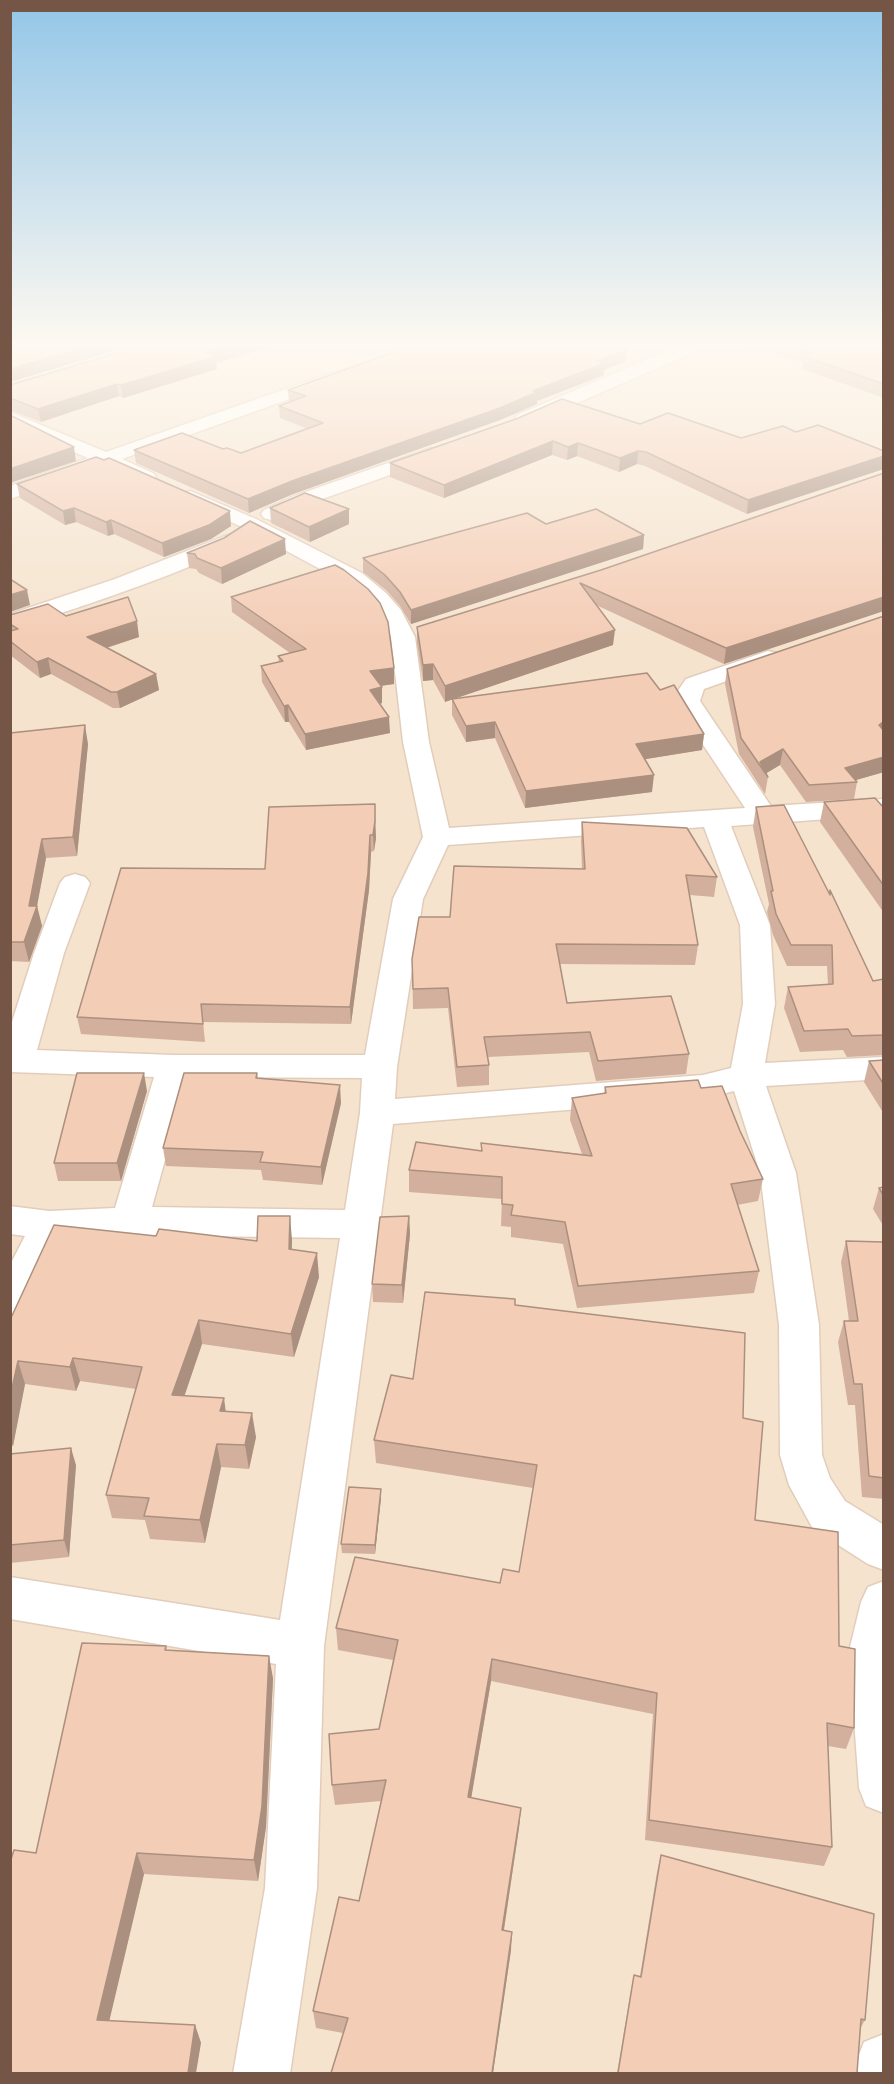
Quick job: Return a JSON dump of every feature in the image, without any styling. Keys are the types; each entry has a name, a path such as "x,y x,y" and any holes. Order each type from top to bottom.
{"street":[{"path":"70,443 249,523 354,578 414,633 416,742 437,837 408,899 380,1067 377,1113 300,1646 291,1888 261,2073"},
{"path":"10,493 145,443"},
{"path":"10,622 123,584 217,547 235,537 249,523 301,500 447,448"},
{"path":"763,815 687,701 689,692 695,684 795,649"},
{"path":"437,837 884,807"},
{"path":"714,818 755,926 759,1004 746,1076 778,1173 799,1325 801,1455 811,1485 829,1515 884,1550"},
{"path":"75,883 49,953 14,1061 174,1066 380,1067"},
{"path":"130,1221 174,1066"},
{"path":"377,1113 703,1087 746,1076 884,1068"},
{"path":"10,1220 49,1225 130,1221 360,1224"},
{"path":"10,1305 49,1225"},
{"path":"10,1598 300,1646"},
{"path":"884,1602 873,1650 884,1788"},
{"path":"883,2073 884,2062"}],"shaded area":[{"path":"11,443 883,443 883,2073 11,2073"}],"building":[{"path":"10,443 67,443 74,447 10,469"},
{"path":"153,443 208,443 241,453 268,443 400,443 248,499 134,450"},
{"path":"447,443 547,443 444,485 390,463"},
{"path":"559,443 577,443 568,447"},
{"path":"579,443 864,443 884,451 884,456 748,500 646,452 638,451 620,458"},
{"path":"96,457 104,460 109,458 230,511 209,525 162,543 111,520 106,522 74,508 63,511 17,484"},
{"path":"884,473 884,597 726,648 580,583 615,630 445,686 433,664 423,665 417,627 601,570"},
{"path":"305,493 349,509 309,527 270,508"},
{"path":"596,509 644,535 411,610 400,592 385,575 363,558 527,513 546,524"},
{"path":"250,521 285,539 221,568 197,558 195,554 187,553 224,538"},
{"path":"335,565 368,589 380,603 388,622 394,668 370,671 382,687 370,690 389,717 305,734 288,705 284,706 261,666 283,661 278,656 306,649 231,597"},
{"path":"10,579 27,590 10,595"},
{"path":"128,597 137,621 87,637 156,674 117,692 111,692 48,658 37,662 10,641 10,631 18,629 10,624 10,615 48,604 66,616"},
{"path":"884,616 884,721 879,725 884,731 884,757 845,768 857,782 809,785 783,749 760,762 768,777 741,738 727,669"},
{"path":"647,673 660,690 674,685 704,734 636,744 654,775 526,791 495,722 466,726 452,699"},
{"path":"85,725 73,837 42,839 29,906 37,906 24,942 10,942 10,733"},
{"path":"875,798 884,808 884,886 824,802"},
{"path":"375,804 375,821 373,835 370,835 368,873 350,1007 201,1004 203,1024 77,1017 121,868 265,869 269,807"},
{"path":"784,805 830,895 830,890 873,981 884,979 884,1035 852,1036 848,1029 804,1031 788,987 833,984 832,945 791,945 776,914 756,807"},
{"path":"582,822 687,828 717,877 686,875 698,945 556,944 567,1003 671,996 689,1054 598,1061 590,1032 484,1037 489,1065 457,1067 448,988 413,989 412,959 419,917 450,917 454,866 585,869"},
{"path":"884,1060 884,1085 869,1061"},
{"path":"77,1073 144,1073 117,1163 54,1163"},
{"path":"184,1073 257,1073 256,1078 340,1085 321,1167 260,1162 263,1152 163,1148"},
{"path":"698,1080 701,1088 722,1086 763,1179 731,1184 759,1271 578,1286 565,1222 511,1215 513,1205 502,1204 502,1177 409,1170 416,1142 482,1151 481,1143 592,1156 572,1098 606,1093 605,1087"},
{"path":"258,1216 290,1216 289,1249 317,1253 291,1334 199,1320 172,1395 224,1398 220,1411 252,1413 245,1445 217,1444 200,1520 144,1516 149,1498 106,1495 142,1367 73,1358 70,1367 18,1361 10,1397 10,1320 54,1225 156,1236 159,1229 257,1241"},
{"path":"409,1216 402,1285 372,1284 380,1217"},
{"path":"846,1241 884,1242 884,1478 869,1476 862,1384 854,1384 844,1321 858,1321"},
{"path":"425,1292 515,1299 515,1305 745,1333 743,1418 763,1422 755,1520 838,1532 839,1646 855,1649 854,1728 827,1723 832,1847 649,1820 657,1693 492,1659 468,1797 521,1808 502,1930 512,1932 492,2073 331,2073 348,2018 313,2011 339,1897 359,1901 386,1780 332,1785 329,1734 379,1729 398,1640 336,1628 355,1557 500,1583 503,1569 519,1572 537,1465 374,1440 391,1375 413,1379"},
{"path":"71,1448 64,1540 10,1545 10,1454"},
{"path":"349,1487 381,1489 375,1545 341,1544"},
{"path":"82,1643 166,1646 165,1650 269,1656 262,1806 254,1860 137,1853 97,2020 195,2025 188,2073 10,2073 10,1862 14,1850 36,1853"},
{"path":"661,1855 874,1914 865,2020 861,2019 857,2073 618,2073 634,1975 641,1977"}]}
